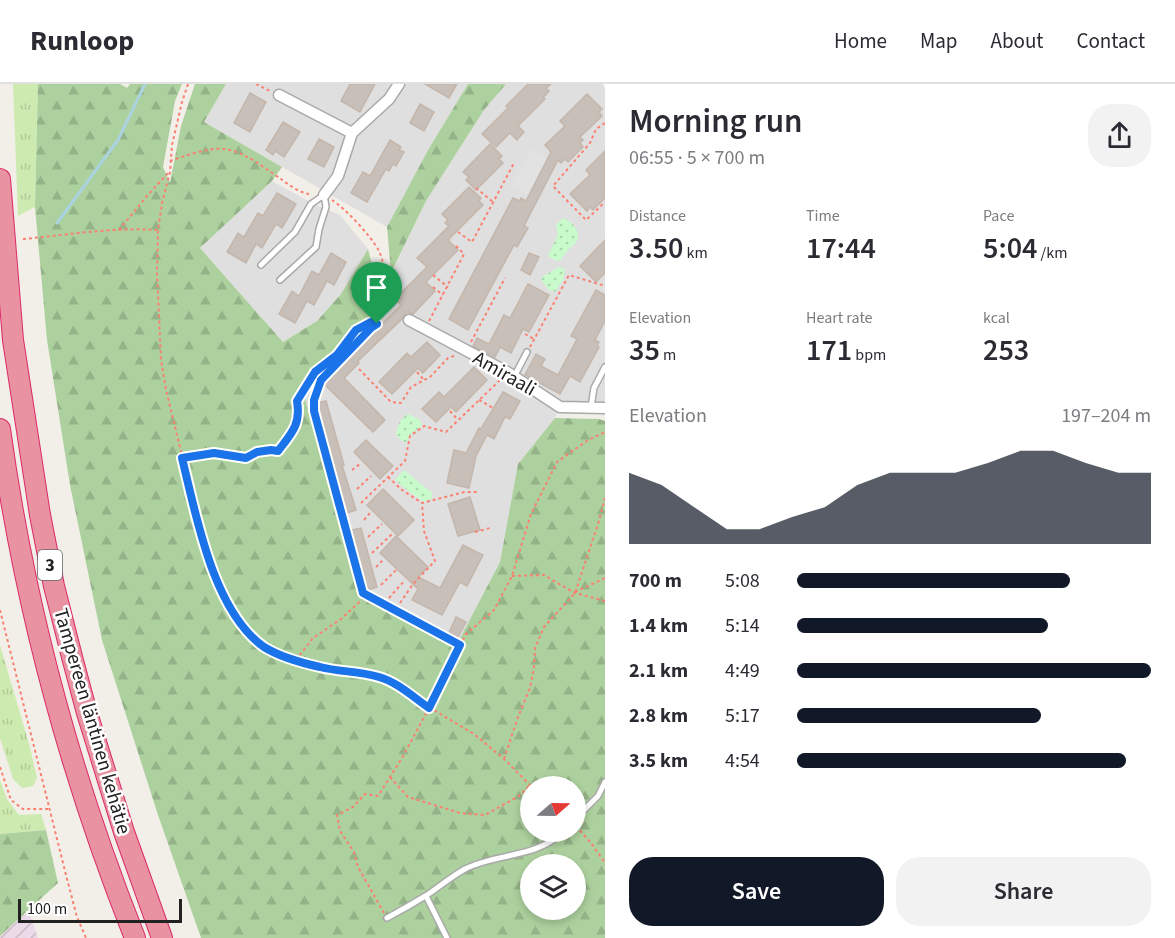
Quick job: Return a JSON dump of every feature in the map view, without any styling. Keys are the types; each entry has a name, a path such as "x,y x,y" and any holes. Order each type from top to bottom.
{"highway":[{"name":"Tampereen läntinen kehätie","path":"0,179 13,340 38,504 54,586 90,724 124,832 162,938"},
{"name":"Tampereen läntinen kehätie","path":"0,429 16,527 45,663 63,729 99,841 135,938"}],"street":[{"path":"324,195 338,176 352,133 389,99 399,84"},
{"path":"279,95 352,133"},
{"name":"Amiraali","path":"409,320 511,375 560,407 605,408"}],"lane":[{"path":"261,265 295,232 311,204 324,195 326,207 316,247 280,280"},
{"path":"511,375 527,352"},
{"path":"591,407 594,388 605,367"},
{"path":"586,808 598,796 605,782"},
{"path":"387,918 426,896 466,869 550,842"},
{"path":"426,896 447,938"}],"path":[{"path":"188,84 172,145 170,172 158,230 157,272 161,360 182,458 209,561 228,603 251,636 273,652 321,668 379,677 392,682 429,708 474,734 521,776"},
{"path":"256,84 279,95"},
{"path":"605,123 596,129 590,142 553,186 586,220 605,202"},
{"path":"170,161 189,154 223,148 245,155 304,194 324,195 334,201 353,219 379,252 385,277 385,298 377,324 321,380 314,400 314,411 363,593 460,645"},
{"path":"458,232 472,242 514,163"},
{"path":"119,230 153,188 170,172"},
{"path":"476,189 493,202"},
{"path":"22,239 119,230 158,230"},
{"path":"425,329 464,254 456,246"},
{"path":"527,352 569,274 605,286"},
{"path":"433,275 448,286"},
{"path":"359,369 391,402 401,403 411,387 430,377 448,358 466,351 505,278"},
{"path":"433,287 443,295"},
{"path":"182,458 214,453 246,458 257,452 278,451 296,425 299,414 297,401 315,372 337,355 356,330 371,322 377,324"},
{"path":"525,334 534,339"},
{"path":"417,372 424,380"},
{"path":"361,502 405,461 410,436 424,426 446,432 479,400 511,375"},
{"path":"479,400 493,408"},
{"path":"450,411 458,420"},
{"path":"387,918 358,867 354,852 340,831 337,815 353,807 365,795 378,796 429,708 466,634 494,610 512,576 531,514 557,462 588,440 605,432"},
{"path":"352,471 360,464"},
{"path":"357,489 371,476"},
{"path":"388,477 402,490 422,503 465,492 478,492"},
{"path":"575,593 605,498"},
{"path":"400,603 413,584 435,561 424,531 422,503"},
{"path":"363,520 370,513"},
{"path":"368,537 382,524"},
{"path":"475,532 490,528"},
{"path":"372,553 392,534"},
{"path":"376,567 384,559"},
{"path":"381,585 396,570"},
{"path":"512,576 544,575 575,593 605,601"},
{"path":"504,759 530,688 536,648 544,627 575,593 605,578"},
{"path":"389,598 405,580"},
{"path":"296,660 313,638 367,596"},
{"path":"0,610 77,917 86,938"},
{"path":"0,767 11,800 23,809 50,809"},
{"path":"390,777 408,797 460,813 485,815 520,795"},
{"path":"586,837 605,863"}],"shaded area":[{"path":"226,84 468,84 428,150 387,227 204,122"},
{"path":"506,84 602,84 605,89 605,408 560,407 555,418 518,464 500,562 456,647 358,596 304,395 320,372 364,331 426,201 484,110"},
{"path":"531,149 547,158 527,195 511,186"},
{"path":"272,181 340,215 368,249 341,294 317,321 283,342 200,248"},
{"path":"29,911 38,938 0,938 0,936"}],"green space":[{"path":"13,84 38,84 35,207 18,216"},
{"path":"38,84 120,84 127,88 130,84 182,84 175,101 163,167 170,183 181,126 195,84 226,84 204,122 282,167 272,181 200,248 283,342 317,321 341,294 368,249 380,296 364,331 320,372 304,395 358,596 456,646 500,562 518,464 555,418 605,421 605,938 201,938 158,815 102,640 70,485 47,340 35,207"},
{"path":"468,84 506,84 484,110 426,201 391,273 387,227 428,150"},
{"path":"563,218 575,227 578,238 561,260 556,261 548,256 558,235 556,225"},
{"path":"559,267 565,270 563,280 555,292 549,290 541,280 542,277"},
{"path":"408,414 420,420 422,426 409,436 406,444 396,435 399,423"},
{"path":"404,470 431,492 433,495 431,499 424,502 395,480"},
{"path":"0,645 30,747 37,778 33,786 22,788 13,779 0,738"},
{"path":"0,780 7,799 19,815 41,814 46,830 0,834"},
{"path":"46,830 58,883 0,936 0,834"}],"building":[{"path":"350,84 375,84 360,112 341,101"},
{"path":"425,84 457,84 449,98"},
{"path":"528,84 551,84 546,88 549,91 543,98 545,99 518,126 524,132 517,140 510,133 496,147 482,134"},
{"path":"250,93 266,102 250,132 234,123"},
{"path":"587,94 602,109 599,112 602,116 580,137 583,140 580,143 583,147 568,162 565,159 561,163 558,160 524,226 528,228 517,247 514,245 468,330 449,319 513,198 526,201 551,152 545,145 565,126 560,121"},
{"path":"420,104 434,112 424,131 410,123"},
{"path":"283,122 300,132 284,157 275,151 273,155 266,150"},
{"path":"319,139 334,147 324,167 308,159"},
{"path":"390,140 401,147 399,150 404,152 396,166 393,164 389,171 386,169 367,202 351,193 363,172 370,176"},
{"path":"490,144 502,156 499,159 503,163 476,190 466,180 469,177 463,172"},
{"path":"605,151 605,198 593,210 590,207 587,211 570,194 590,175 586,170"},
{"path":"469,187 481,198 479,201 483,205 448,240 458,250 426,282 435,291 413,314 408,312 405,314 344,378 385,420 373,432 323,383 401,305 395,299 427,267 417,258 449,226 445,223 448,220 442,214"},
{"path":"277,193 296,204 282,228 276,224 262,248 256,244 246,263 227,252 238,233 244,237 258,213 263,216"},
{"path":"605,240 605,273 596,282 580,266"},
{"path":"331,253 346,262 334,285 327,281 314,305 307,301 295,323 279,314 292,291 299,296 312,271 319,275"},
{"path":"529,253 539,257 530,275 521,270"},
{"path":"528,284 549,295 529,332 523,329 511,353 500,347 495,357 473,346 477,338 489,344 504,315 510,318"},
{"path":"596,290 605,295 605,321 595,340 599,342 597,346 599,347 580,382 570,376 560,394 525,375 536,354 545,359 541,366 558,375 577,339 571,336"},
{"path":"427,342 440,355 423,373 418,368 392,394 379,382 407,353 411,357"},
{"path":"474,367 487,380 456,412 451,407 436,422 422,409 439,392 444,397"},
{"path":"503,392 520,401 510,419 505,417 494,439 487,435 476,456 469,488 447,483 454,450 466,453 479,428 481,429"},
{"path":"326,401 356,510 347,513 335,477 317,403"},
{"path":"366,440 393,466 380,479 354,452"},
{"path":"383,489 414,520 398,536 367,505"},
{"path":"470,497 480,530 458,536 448,504"},
{"path":"361,528 377,587 368,590 351,530"},
{"path":"396,536 428,567 418,577 440,588 463,545 483,555 467,586 460,582 442,615 412,600 418,589 380,553"},
{"path":"456,617 466,622 457,639 448,635"}],"waterway":[{"path":"57,223 118,140 145,84"}],"route":[{"path":"371,322 377,324 321,380 314,400 314,411 363,593 460,645 429,708 392,682 379,677 321,668 273,652 251,636 228,603 209,561 182,458 214,453 246,458 257,452 278,451 296,425 299,414 297,401 315,372 337,355 356,330 371,322"}]}
